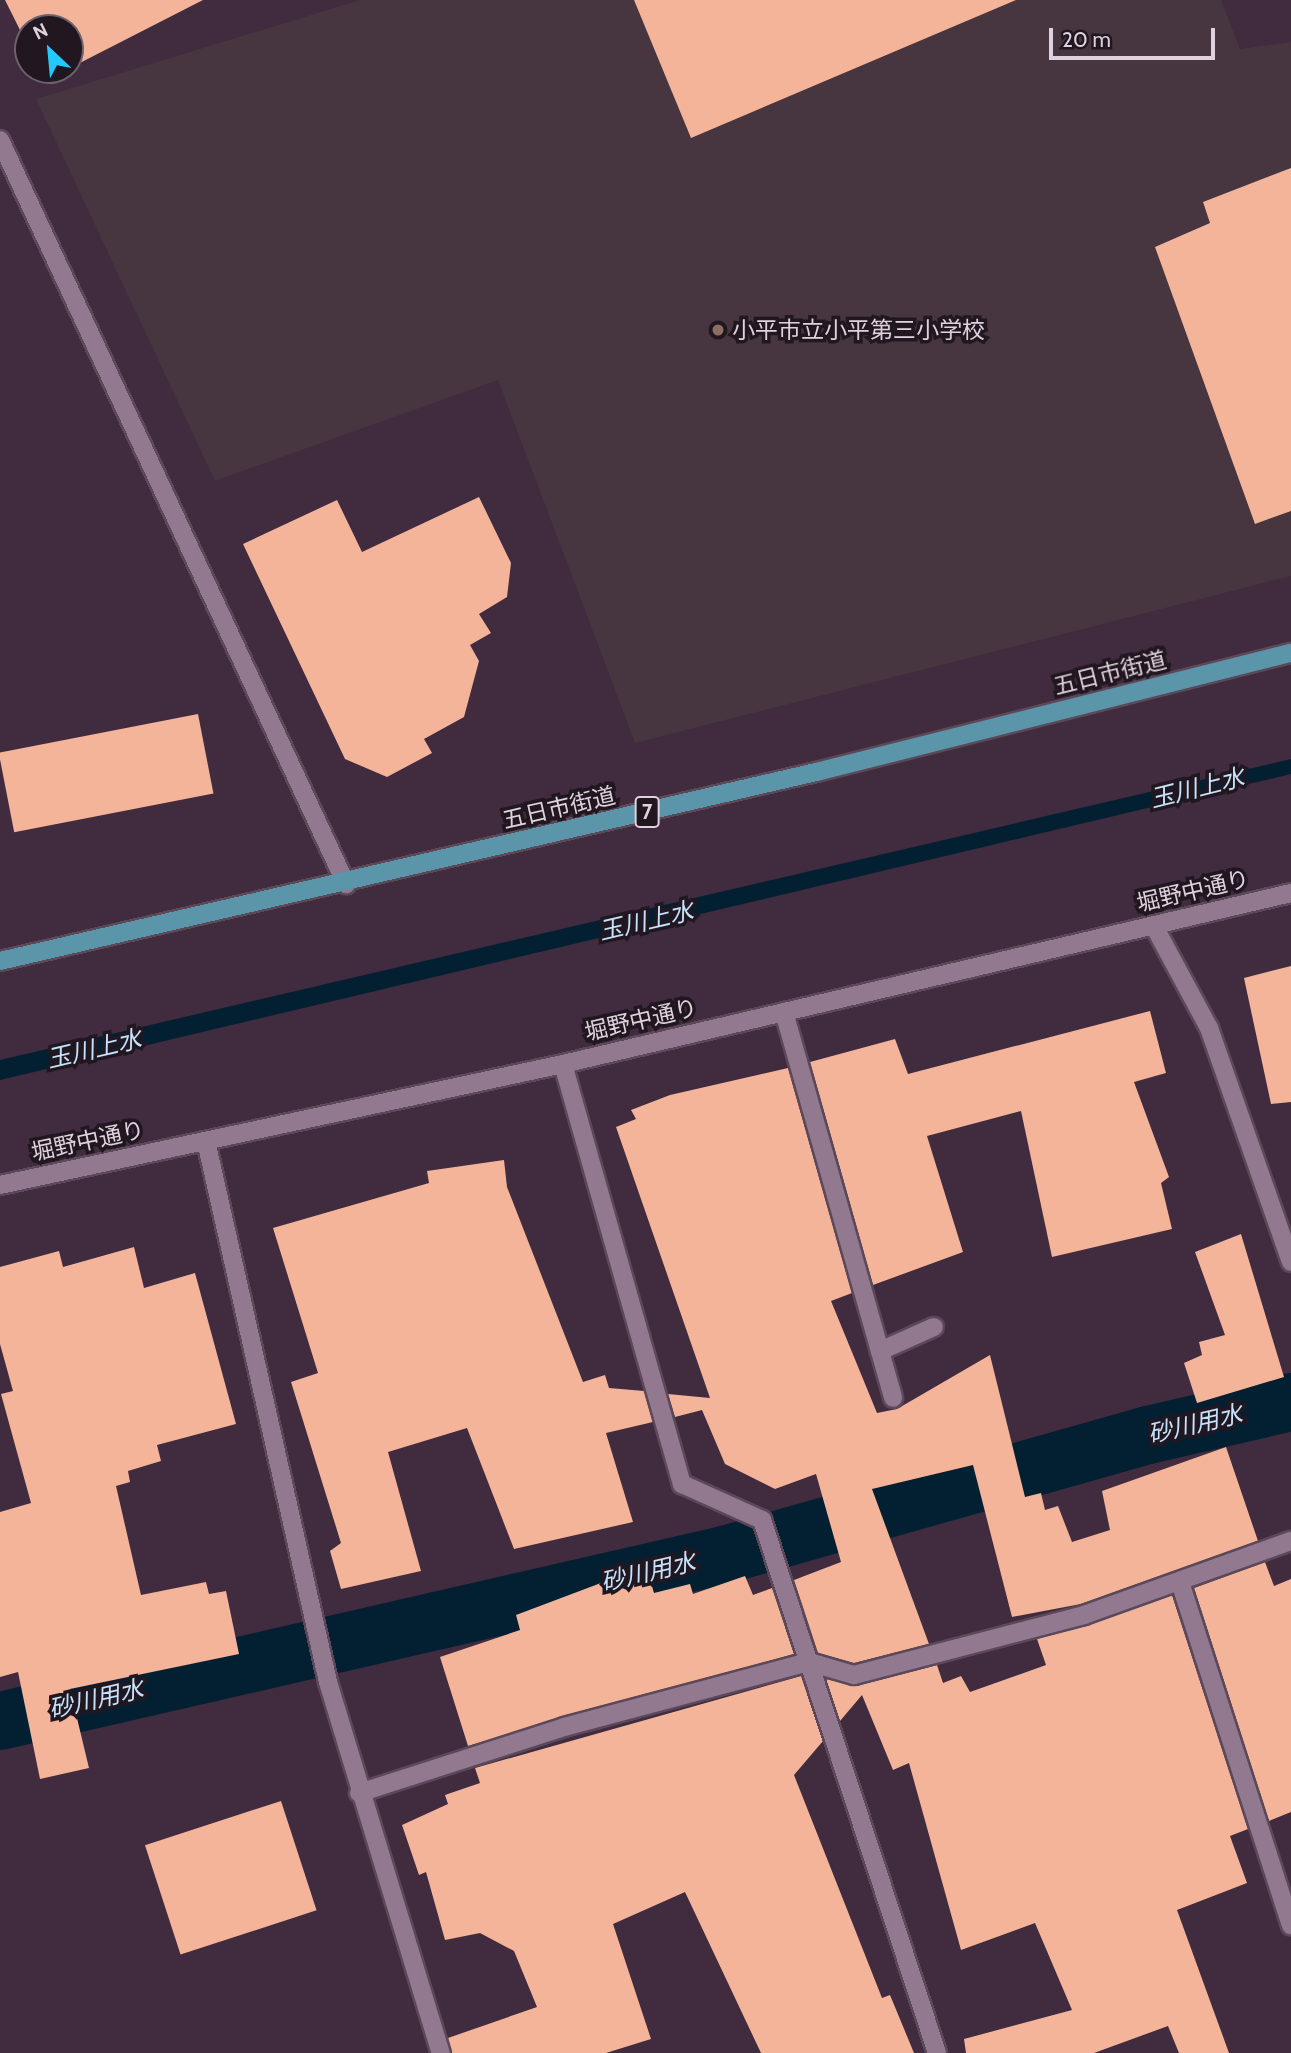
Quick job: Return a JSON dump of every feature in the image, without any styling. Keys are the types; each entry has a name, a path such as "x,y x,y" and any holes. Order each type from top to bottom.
{"main road":[{"name":"五日市街道","path":"0,961 346,884 1291,653"}],"street":[{"path":"0,140 346,884"},
{"name":"堀野中通り","path":"0,1185 563,1064 1291,893"},
{"path":"1154,926 1209,1028 1291,1262"},
{"path":"785,1012 893,1398"},
{"path":"563,1064 682,1484 762,1520 937,2053"},
{"path":"206,1141 328,1682 359,1793 441,2053"},
{"path":"880,1351 934,1327"},
{"path":"359,1793 565,1727 809,1662 854,1675 1084,1615 1291,1541"},
{"path":"1180,1582 1291,1926"}],"shaded area":[{"name":"小平市立小平第三小学校","path":"360,0 1221,0 1240,49 1291,42 1291,576 635,743 498,380 215,481 36,99"}],"water":[{"name":"玉川上水","path":"1291,759 1291,774 0,1080 0,1060"}],"building":[{"path":"5,0 203,0 84,61 84,14 14,14 14,18"},
{"path":"634,0 1016,0 691,138"},
{"path":"1291,168 1291,511 1255,524 1155,247 1210,223 1203,202"},
{"path":"479,497 511,563 507,597 479,614 491,633 470,645 479,661 464,717 424,739 432,753 387,777 345,759 243,544 337,500 362,552"},
{"path":"198,714 213,794 14,832 0,752"},
{"path":"1291,966 1291,1102 1271,1104 1244,978"},
{"path":"1150,1011 1166,1073 1134,1082 1169,1177 1161,1183 1172,1229 1052,1257 1021,1111 927,1136 963,1252 873,1285 810,1062 895,1039 908,1074"},
{"path":"788,1068 852,1293 831,1301 877,1413 897,1409 990,1355 1025,1497 1041,1493 1045,1510 1058,1506 1072,1542 1110,1530 1102,1491 1226,1447 1258,1541 1081,1604 1012,1617 973,1465 872,1489 929,1644 854,1663 818,1653 794,1580 841,1562 816,1474 775,1489 725,1464 702,1410 675,1417 668,1394 710,1398 616,1127 636,1119 631,1110 670,1095"},
{"path":"504,1160 507,1187 583,1382 605,1375 609,1388 644,1391 653,1422 606,1433 633,1522 514,1549 467,1428 388,1452 421,1571 341,1589 330,1551 341,1543 291,1382 318,1373 273,1228 429,1183 427,1171"},
{"path":"1241,1234 1284,1377 1197,1403 1184,1363 1202,1355 1199,1342 1225,1335 1195,1252"},
{"path":"134,1247 144,1288 195,1273 236,1424 157,1445 161,1461 128,1471 130,1482 116,1486 141,1595 206,1582 209,1594 226,1591 239,1654 70,1689 89,1768 40,1779 18,1672 0,1677 0,1512 31,1503 1,1394 13,1391 0,1344 0,1267 59,1251 63,1267"},
{"path":"1265,1562 1274,1586 1291,1579 1291,1812 1269,1821 1194,1588"},
{"path":"646,1566 654,1593 690,1584 693,1594 745,1576 753,1595 772,1588 794,1654 468,1746 440,1657 520,1630 516,1615"},
{"path":"1172,1595 1248,1829 1230,1836 1247,1883 1177,1910 1229,2053 1179,2053 1168,2026 1094,2053 966,2053 964,2039 1072,2010 1035,1923 961,1950 909,1763 893,1770 862,1695 840,1721 826,1679 856,1686 937,1665 943,1683 961,1676 970,1692 1046,1665 1037,1639"},
{"path":"801,1676 823,1741 794,1775 882,1998 890,1995 914,2053 761,2053 685,1892 613,1924 651,2039 606,2053 452,2053 448,2038 537,2007 514,1951 480,1933 445,1940 426,1872 419,1875 402,1825 448,1804 445,1795 480,1783 475,1768"},
{"path":"281,1801 317,1910 181,1955 145,1845"}],"waterway":[{"name":"砂川用水","path":"0,1721 724,1555 1148,1435 1291,1402"}],"place":[{"name":"小平市立小平第三小学校","path":"718,330"}]}
